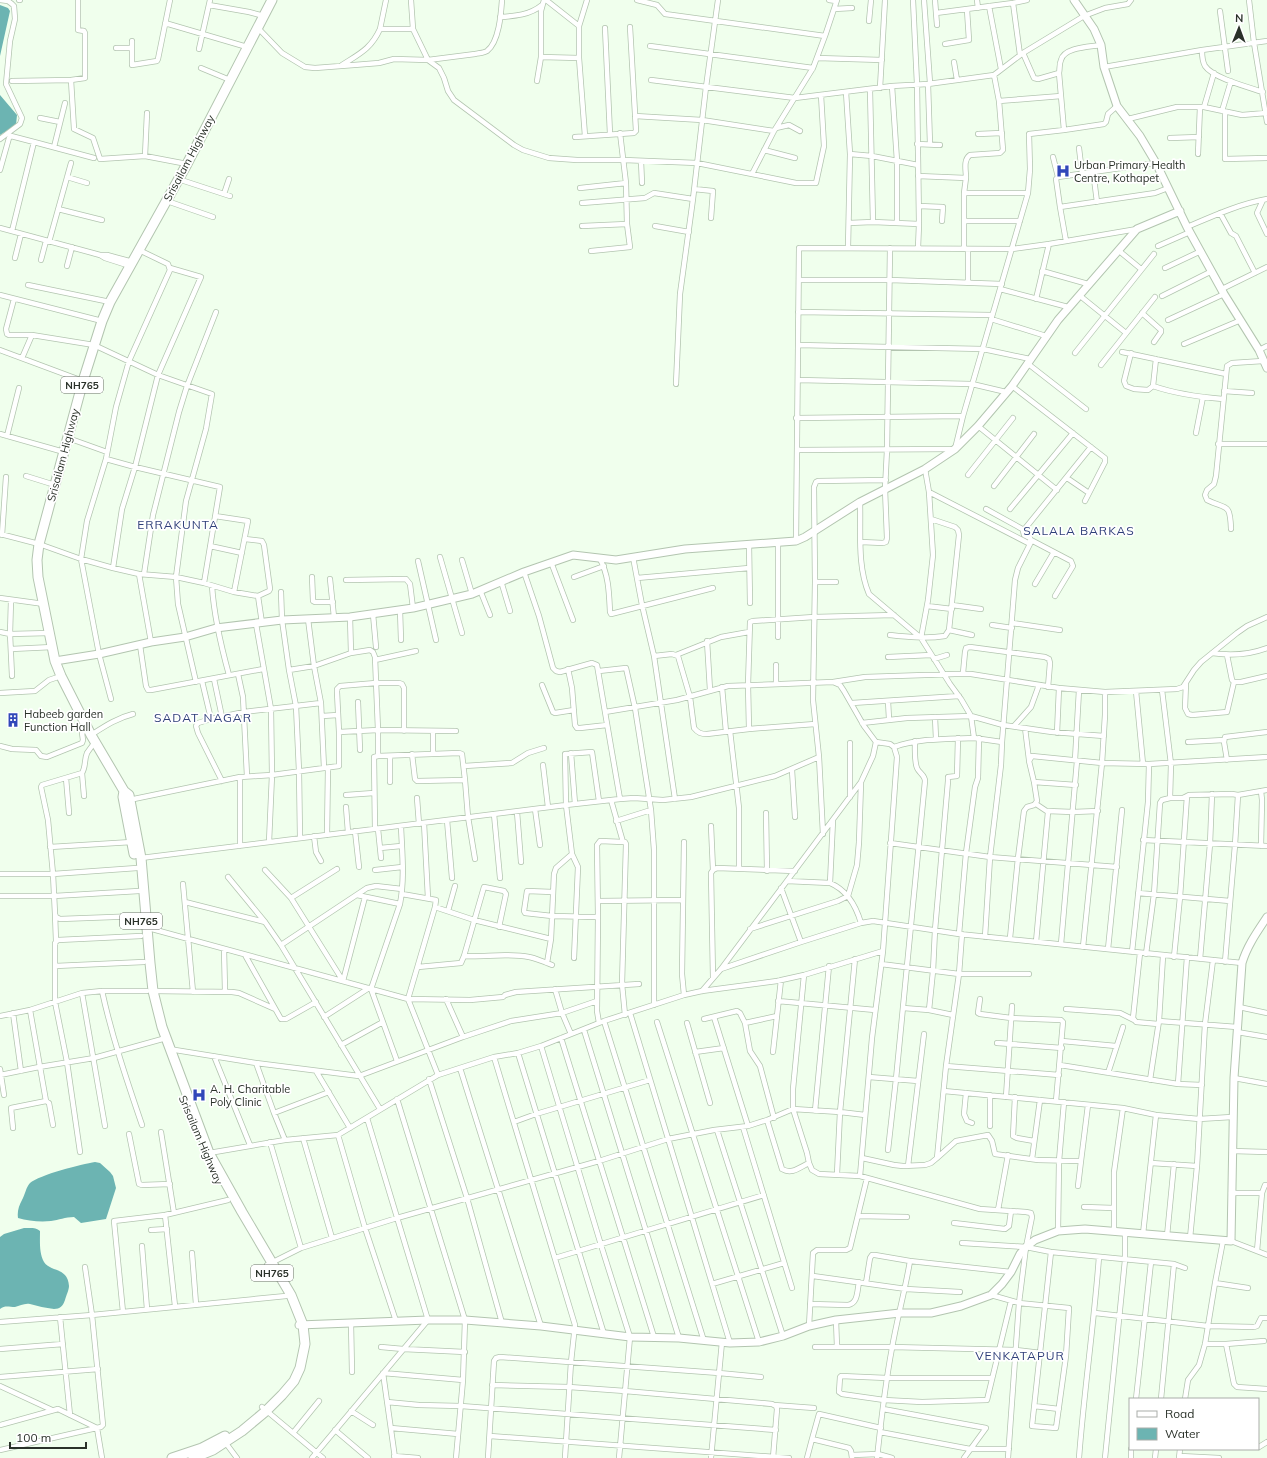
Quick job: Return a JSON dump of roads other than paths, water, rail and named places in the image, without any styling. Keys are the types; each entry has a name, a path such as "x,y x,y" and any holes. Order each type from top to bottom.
{"highway":[{"name":"Srisailam Highway","path":"193,1458 213,1450 242,1431 281,1389 292,1375 298,1361 301,1325 294,1300 228,1200 207,1153 163,1039 153,1018 144,927 141,858 127,800 123,796 124,791 117,776 91,735 55,661 38,577 37,560 55,485 83,381 102,321 110,302 187,164 272,0"},
{"name":"Srisailam Highway","path":"127,800 137,868 140,916 144,927 141,936 144,962 150,991"},
{"name":"Srisailam Highway","path":"163,1039 169,1049 207,1153 242,1212 301,1325"},
{"name":"Srisailam Highway","path":"172,1458 202,1448 222,1438 264,1409"}],"street":[{"path":"0,0 12,4 15,11 15,19 10,41 6,84 22,118 20,124 0,139"},
{"path":"12,81 71,80 85,78 85,33 84,31 78,30 78,0"},
{"path":"132,41 131,64 133,66 158,60 170,0"},
{"path":"340,65 365,50 375,39 380,29 386,0"},
{"path":"411,0 413,29 428,60 439,68 448,91 454,100 514,145 523,150 549,158 697,163 796,183 816,183 824,146 821,95"},
{"path":"258,27 282,53 305,67 314,68 379,63 394,59 428,60 475,54 488,50 492,46 497,33 502,0"},
{"path":"585,136 579,58 579,26 587,0"},
{"path":"637,0 657,5 664,14 825,36"},
{"path":"676,384 680,294 718,0"},
{"path":"752,174 775,129 813,68 836,0 829,0"},
{"path":"869,22 871,0"},
{"path":"880,88 885,0"},
{"path":"913,0 917,84 919,206 918,248"},
{"path":"924,0 929,84 930,144"},
{"path":"935,0 937,25"},
{"path":"977,0 978,8"},
{"path":"936,13 1014,3 1023,0"},
{"path":"1074,0 1094,29 1101,45 1104,67 1117,106 1140,136 1156,163 1188,230 1259,350 1265,364 1229,364 1227,366 1216,476 1214,484 1206,492 1205,496 1207,500 1227,508 1230,515 1231,529"},
{"path":"651,80 795,98 870,90 892,86 929,84 994,75 1022,54 1084,16 1105,8 1128,4 1131,0"},
{"path":"1249,0 1254,43 1267,122"},
{"path":"199,49 209,2 264,16"},
{"path":"500,17 523,14 538,9 544,2"},
{"path":"544,2 579,26"},
{"path":"537,81 541,57 540,29 544,2"},
{"path":"1014,3 1022,54 1034,78 1038,79 1059,73"},
{"path":"989,6 1001,69"},
{"path":"834,9 852,8"},
{"path":"945,44 969,40 967,10"},
{"path":"1220,11 1228,71"},
{"path":"165,23 247,46"},
{"path":"575,137 636,132 637,130 630,27"},
{"path":"605,28 610,134"},
{"path":"380,29 413,29"},
{"path":"1104,67 1202,50 1267,41"},
{"path":"1064,130 1059,73 1061,59 1064,55 1075,49 1101,45"},
{"path":"650,46 711,53 813,68"},
{"path":"116,48 132,48"},
{"path":"1202,50 1204,65 1209,70 1231,81 1263,92"},
{"path":"541,57 579,58"},
{"path":"817,58 882,60"},
{"path":"954,62 957,80"},
{"path":"201,68 230,80"},
{"path":"1198,154 1202,107 1214,73"},
{"path":"968,282 964,221 964,193 967,156 1002,152 1004,148 999,101 994,75"},
{"path":"71,80 74,129 93,138 100,159 145,156 187,164"},
{"path":"1231,81 1223,112 1225,159 1267,158"},
{"path":"892,86 897,161 897,223"},
{"path":"870,90 874,222"},
{"path":"846,92 850,154 848,248"},
{"path":"999,101 1061,96"},
{"path":"54,147 65,103"},
{"path":"955,449 972,384 1028,193 1030,169 1029,134 1104,124 1108,114 1117,106"},
{"path":"1128,119 1177,107 1202,107 1242,115 1266,113"},
{"path":"145,156 147,113"},
{"path":"635,116 702,120 775,129 789,126 800,131"},
{"path":"40,118 60,122"},
{"path":"591,251 630,247 627,224 624,160 620,133"},
{"path":"978,134 1002,133"},
{"path":"0,170 9,138 11,136 94,158"},
{"path":"1170,138 1199,137"},
{"path":"12,232 34,142"},
{"path":"918,144 940,145"},
{"path":"1079,148 1082,173"},
{"path":"764,150 795,158"},
{"path":"850,154 872,156 918,165"},
{"path":"1053,157 1058,177 1056,180 1066,241"},
{"path":"641,161 642,183"},
{"path":"41,260 71,163"},
{"path":"1058,177 1156,163"},
{"path":"1093,171 1097,202"},
{"path":"918,176 966,178"},
{"path":"67,177 87,183"},
{"path":"178,179 230,196"},
{"path":"224,194 229,179"},
{"path":"580,188 626,183"},
{"path":"1060,207 1156,193 1168,188"},
{"path":"694,189 713,191 711,218"},
{"path":"582,203 647,197 654,193 693,199"},
{"path":"964,193 1028,193"},
{"path":"1158,246 1220,213 1250,202 1265,199"},
{"path":"1265,199 1257,213 1267,234"},
{"path":"166,201 213,217"},
{"path":"919,206 943,207 942,221"},
{"path":"58,209 102,220"},
{"path":"796,540 796,418 798,380 799,248 1012,249 1137,230 1180,211"},
{"path":"1220,213 1230,233 1236,236 1254,273"},
{"path":"964,221 1020,221"},
{"path":"849,223 874,222 919,224"},
{"path":"582,226 627,224"},
{"path":"655,226 689,232"},
{"path":"0,228 72,248 100,255 107,255 132,264"},
{"path":"574,577 602,563 616,560 685,549 778,543 796,540 814,531 860,502 925,470 955,449 978,426 1012,386 1028,361 1068,307 1137,230"},
{"path":"15,258 21,234"},
{"path":"1036,299 1049,244"},
{"path":"67,266 72,248"},
{"path":"861,542 883,543 887,540 885,489 888,416 890,248"},
{"path":"113,568 122,509 135,467 158,375 201,277 170,268 168,264 139,250"},
{"path":"1118,250 1141,269"},
{"path":"1165,268 1201,251"},
{"path":"1075,353 1154,254"},
{"path":"1168,320 1267,266"},
{"path":"111,699 99,654 81,559 88,521 106,459 116,407 130,361 170,268"},
{"path":"1162,296 1212,271"},
{"path":"1042,272 1088,284"},
{"path":"799,280 890,280 1002,284"},
{"path":"28,285 110,302"},
{"path":"1000,289 1068,307"},
{"path":"0,295 102,321"},
{"path":"1079,295 1126,333"},
{"path":"1101,365 1155,296"},
{"path":"14,299 6,327 7,334 12,336 32,335 94,345 158,375 187,386 210,392 213,396 206,429 186,501 176,577 178,604 185,637 211,719"},
{"path":"144,574 153,515 179,412 187,386 216,312"},
{"path":"798,312 992,317 1046,336"},
{"path":"1142,313 1161,330 1154,342"},
{"path":"1184,344 1241,320"},
{"path":"22,358 32,335"},
{"path":"798,345 983,349 1028,361 1086,409"},
{"path":"1259,350 1267,346"},
{"path":"0,350 83,381"},
{"path":"1122,352 1226,374"},
{"path":"1131,354 1124,381 1126,386 1130,388 1145,391 1152,386 1156,359"},
{"path":"798,380 972,384 1006,392"},
{"path":"1012,386 1106,460 1085,501"},
{"path":"1152,386 1202,397 1223,399"},
{"path":"7,436 19,388"},
{"path":"1224,391 1252,393"},
{"path":"1196,433 1202,397"},
{"path":"796,418 963,416"},
{"path":"968,476 1013,418"},
{"path":"978,426 1037,476 1057,490"},
{"path":"1010,509 1073,433"},
{"path":"0,434 65,452"},
{"path":"994,486 1034,434"},
{"path":"68,438 107,452"},
{"path":"1218,444 1267,444"},
{"path":"1031,542 1024,535 1024,530 1091,447"},
{"path":"797,450 955,449"},
{"path":"106,459 220,487 204,583"},
{"path":"921,638 927,606 933,555 929,492 925,470"},
{"path":"26,476 55,485"},
{"path":"6,477 2,496 1,534 40,544 81,559 113,568 139,574 176,577 204,583 234,592 258,596 266,593 270,589 264,545 262,541 244,539"},
{"path":"1067,478 1089,493"},
{"path":"823,834 819,757 813,700 815,582 814,487 816,482 886,480"},
{"path":"929,492 1071,561 1073,566 1055,596"},
{"path":"860,502 864,578 870,594 921,638 971,716 976,738 978,778 975,787 966,853 960,934 959,974 946,1066 937,1158"},
{"path":"986,509 1024,530"},
{"path":"215,516 246,520 248,523 234,592"},
{"path":"890,635 921,638 945,636 949,630 959,535 958,530 955,527 931,519"},
{"path":"985,937 990,857 1001,765 1006,680 1015,580 1018,568 1031,542"},
{"path":"778,543 778,637"},
{"path":"749,544 750,603"},
{"path":"210,546 242,553"},
{"path":"1035,584 1054,552"},
{"path":"440,556 462,633"},
{"path":"55,661 185,637 216,628 282,620 350,617 428,605 472,594 524,572 573,556 581,556 602,563"},
{"path":"633,558 642,606 654,656 675,799"},
{"path":"462,560 472,594"},
{"path":"418,561 436,640"},
{"path":"551,562 573,620"},
{"path":"602,563 609,591 611,614 713,588"},
{"path":"637,578 749,568"},
{"path":"524,572 556,671 560,672 595,664 597,665 620,799"},
{"path":"139,574 152,642"},
{"path":"312,577 313,601 333,602"},
{"path":"330,579 334,617"},
{"path":"346,580 406,579 410,584 413,608"},
{"path":"501,581 510,611"},
{"path":"815,582 836,582"},
{"path":"212,586 216,628 229,675"},
{"path":"480,590 490,615"},
{"path":"281,592 282,620 296,706 300,838"},
{"path":"258,596 263,669 271,709 272,775 269,842"},
{"path":"0,598 44,604"},
{"path":"11,600 10,634 12,676"},
{"path":"927,606 981,609"},
{"path":"400,610 401,640"},
{"path":"373,614 376,647"},
{"path":"749,729 748,685 750,622 814,617 894,615"},
{"path":"350,617 351,653"},
{"path":"605,712 662,703 690,697 722,687 776,683 833,682 865,678 963,673 1048,687 1105,692 1176,689 1183,687 1194,670 1237,633 1247,626 1267,617"},
{"path":"308,619 314,666 321,703 326,768 327,835"},
{"path":"992,626 1060,630"},
{"path":"949,630 972,634"},
{"path":"0,632 10,634 50,633"},
{"path":"654,656 676,655 707,641 733,633 749,632"},
{"path":"707,641 710,690"},
{"path":"140,645 146,686 148,690 199,682 263,669"},
{"path":"11,649 53,647"},
{"path":"963,673 964,652 966,648 970,647 1045,657 1050,662 1048,687"},
{"path":"1212,653 1227,656 1245,654 1266,648 1267,654"},
{"path":"289,670 314,666 351,653 370,650 373,652 375,660 378,756"},
{"path":"375,660 416,650"},
{"path":"676,655 680,660 690,697 694,728 697,732 707,734 815,724"},
{"path":"888,657 932,657 947,655"},
{"path":"1186,683 1185,708 1188,714 1192,715 1227,712 1234,682 1232,680 1227,656"},
{"path":"776,665 776,683"},
{"path":"598,671 626,668 635,708 650,800 654,850 654,1005"},
{"path":"568,670 577,728 607,725"},
{"path":"238,674 242,687 247,776"},
{"path":"0,693 35,690 49,680 61,676"},
{"path":"1234,682 1241,682 1267,676"},
{"path":"214,679 222,716"},
{"path":"833,682 840,685 852,703 862,723 876,742 890,744 894,747 897,757 883,951 875,1010 860,1176"},
{"path":"127,800 240,777 272,775 337,767 340,764 337,689 340,686 376,683 402,684 404,688 404,731"},
{"path":"542,685 553,712 574,710"},
{"path":"1014,726 1031,707 1039,685"},
{"path":"722,687 739,808 739,869"},
{"path":"1057,733 1059,688"},
{"path":"1060,944 1067,863 1074,812 1079,690"},
{"path":"1162,690 1171,764 1170,798"},
{"path":"1136,691 1143,764"},
{"path":"1083,946 1098,811 1104,736 1105,692"},
{"path":"852,703 959,696"},
{"path":"888,701 889,719"},
{"path":"358,702 360,750"},
{"path":"222,780 197,729 196,726 198,723 222,716 244,712 321,703"},
{"path":"84,796 82,773 85,768 91,735 121,717 133,714"},
{"path":"322,716 338,715"},
{"path":"862,723 889,719 971,716 1003,725 1057,733 1104,736"},
{"path":"935,717 936,739"},
{"path":"1025,728 1029,761 1037,801 1036,804"},
{"path":"339,732 378,730 456,731"},
{"path":"433,731 433,753"},
{"path":"1188,742 1224,740 1225,737 1228,736 1267,732"},
{"path":"0,746 12,750 36,750 41,756 47,757 82,743 84,740 82,733 91,735"},
{"path":"929,1010 948,777 956,776 958,738"},
{"path":"894,747 936,739 976,738 1002,742"},
{"path":"1224,740 1227,760"},
{"path":"702,991 721,969 861,782 873,756 876,742"},
{"path":"888,1150 925,781 925,778 917,769 915,742"},
{"path":"850,743 850,797"},
{"path":"464,766 512,763 528,753 544,748"},
{"path":"574,958 578,867 572,854 566,804 565,754 592,752 599,801"},
{"path":"381,858 376,829 374,757 433,753 459,753 462,754 463,757 468,817 475,859"},
{"path":"571,753 575,804"},
{"path":"412,754 415,779 418,781 465,780"},
{"path":"390,756 390,782"},
{"path":"1029,761 1032,756 1035,756 1102,763 1171,764 1267,757"},
{"path":"141,858 517,812 566,804 634,798 650,800 675,799 736,787 775,776 792,770 819,757"},
{"path":"1132,952 1148,802 1149,764"},
{"path":"543,765 548,807"},
{"path":"792,770 795,817"},
{"path":"80,1152 67,1062 55,1002 56,941 53,874 48,820 40,787 42,785 82,773"},
{"path":"240,777 240,846"},
{"path":"66,778 69,813"},
{"path":"750,929 838,901 848,896 857,865 861,782"},
{"path":"1034,782 1076,785"},
{"path":"1146,954 1154,894 1160,803 1164,799 1170,798 1183,798 1187,796 1212,794 1238,795 1267,790"},
{"path":"1261,791 1261,846"},
{"path":"346,795 374,793"},
{"path":"1200,959 1204,899 1210,844 1212,794"},
{"path":"1225,962 1238,795"},
{"path":"1174,957 1187,796"},
{"path":"417,798 421,823 428,898"},
{"path":"611,800 616,822 623,842 626,844 622,984 627,1014 650,1080 730,1343"},
{"path":"1036,804 1047,811 1098,811"},
{"path":"1010,938 1018,858 1025,808 1036,804"},
{"path":"346,807 348,832"},
{"path":"535,809 540,845"},
{"path":"616,822 651,810"},
{"path":"1108,949 1122,810"},
{"path":"1036,942 1047,811"},
{"path":"517,812 521,862"},
{"path":"766,813 767,871"},
{"path":"494,814 500,878"},
{"path":"447,820 452,878"},
{"path":"830,883 833,820"},
{"path":"324,1017 370,989 400,904 402,894 400,826"},
{"path":"711,826 713,870 713,978"},
{"path":"355,831 359,867"},
{"path":"314,836 316,852 321,861"},
{"path":"1143,840 1158,842 1267,846"},
{"path":"50,847 132,842"},
{"path":"599,1023 597,1011 598,842 623,842"},
{"path":"684,842 682,974 684,995"},
{"path":"890,843 942,849 990,857 1044,860 1117,867"},
{"path":"380,848 401,846"},
{"path":"464,956 484,957 501,955 528,957 550,964 553,892 556,868 572,854"},
{"path":"375,870 402,867"},
{"path":"0,874 53,874 137,868"},
{"path":"713,870 717,868 795,871"},
{"path":"291,898 337,869"},
{"path":"265,870 291,898 343,981"},
{"path":"228,877 265,922 281,945 380,1109"},
{"path":"787,881 830,883 848,896 854,904 861,923"},
{"path":"183,884 193,992"},
{"path":"281,945 367,888 376,886 402,889"},
{"path":"448,911 455,886"},
{"path":"418,967 461,963 484,887 504,891 506,894 499,927"},
{"path":"782,888 801,942"},
{"path":"0,896 54,896 139,891"},
{"path":"553,892 527,891 524,911 528,913 552,916 598,917"},
{"path":"1138,893 1230,901"},
{"path":"402,894 436,900 408,1000 438,1075"},
{"path":"356,895 400,904"},
{"path":"343,981 365,897"},
{"path":"598,901 683,900"},
{"path":"185,902 265,922"},
{"path":"435,907 499,927 551,939"},
{"path":"55,914 56,917 60,919 140,916"},
{"path":"1185,1398 1188,1380 1199,1365 1206,1344 1215,1283 1227,1241 1232,1194 1232,1117 1242,964 1245,952 1267,917"},
{"path":"721,969 861,923 873,921 985,937 1010,938 1242,964"},
{"path":"144,927 408,1000 470,1000 503,997 509,993 639,984"},
{"path":"56,941 141,936"},
{"path":"224,949 226,992"},
{"path":"207,1153 270,1142 338,1135 429,1079 438,1075 494,1057 518,1053 541,1046 604,1021 684,995 702,991 781,980 883,951"},
{"path":"1134,1020 1140,953"},
{"path":"245,955 281,1019 286,1019 316,1002"},
{"path":"1150,1080 1158,1023 1163,956"},
{"path":"1178,1084 1187,958"},
{"path":"837,1174 840,1112 855,959"},
{"path":"1190,1238 1197,1166 1205,1024 1213,960"},
{"path":"55,966 144,962"},
{"path":"881,964 959,974 1029,974"},
{"path":"816,1111 829,966"},
{"path":"804,974 793,1088 793,1109 812,1170 819,1174 860,1176 980,1209 1031,1213 1032,1218 1026,1248 1019,1303 1008,1458"},
{"path":"773,1052 781,980"},
{"path":"370,989 397,1061"},
{"path":"555,989 562,1013 571,1034"},
{"path":"102,991 118,1052 142,1125"},
{"path":"0,1016 30,1010 82,993 102,991 226,992 238,994 275,1009"},
{"path":"82,993 105,1126"},
{"path":"446,999 463,1037"},
{"path":"980,1000 978,1010 978,1013 980,1014 1011,1018 1061,1020 1063,1024 1062,1048 1056,1101"},
{"path":"169,1049 359,1076 463,1037 511,1021 562,1013 597,1001"},
{"path":"778,1001 875,1010"},
{"path":"1006,1097 1012,1006"},
{"path":"1239,1007 1267,1013"},
{"path":"903,1008 929,1010 953,1015"},
{"path":"1066,1009 1120,1013 1134,1020 1158,1023 1205,1024 1237,1029 1267,1037"},
{"path":"30,1010 39,1067 46,1101 49,1103 53,1125"},
{"path":"704,1019 739,1011 745,1023 750,1051 760,1066 774,1118"},
{"path":"13,1013 21,1071"},
{"path":"745,1023 777,1016"},
{"path":"714,1017 792,1288"},
{"path":"604,1021 704,1341"},
{"path":"341,1045 383,1022"},
{"path":"657,1022 759,1342"},
{"path":"687,1023 710,1103"},
{"path":"1108,1073 1123,1027"},
{"path":"584,1030 679,1338"},
{"path":"908,1166 924,1034"},
{"path":"561,1038 654,1337"},
{"path":"0,1075 94,1058 163,1039"},
{"path":"1062,1041 1116,1046"},
{"path":"997,1043 1062,1048"},
{"path":"541,1046 600,1244 630,1337 619,1458"},
{"path":"695,1052 724,1048"},
{"path":"518,1053 604,1334"},
{"path":"214,1056 250,1145"},
{"path":"494,1057 575,1325 569,1388 565,1458"},
{"path":"256,1062 274,1114 285,1140"},
{"path":"946,1066 1059,1075"},
{"path":"1060,1066 1178,1084 1202,1085"},
{"path":"460,1068 500,1189 541,1326"},
{"path":"0,1069 4,1095"},
{"path":"316,1071 350,1128"},
{"path":"869,1077 918,1081"},
{"path":"1234,1078 1267,1084"},
{"path":"429,1079 467,1198 502,1323"},
{"path":"514,1122 650,1080"},
{"path":"944,1091 1123,1108 1156,1115 1200,1119 1232,1117"},
{"path":"274,1114 329,1092"},
{"path":"966,1093 964,1114 968,1121 972,1122"},
{"path":"990,1095 990,1126"},
{"path":"1015,1098 1013,1136 1034,1141"},
{"path":"397,1099 465,1320 465,1352 456,1458"},
{"path":"1032,1159 1040,1100"},
{"path":"14,1128 11,1108 46,1101"},
{"path":"1058,1231 1059,1161 1064,1102"},
{"path":"1078,1186 1088,1105"},
{"path":"1114,1232 1114,1172 1123,1108"},
{"path":"269,1264 301,1248 332,1238 397,1218 431,1210 467,1198 555,1174 668,1139 746,1126 774,1118 793,1109 865,1114"},
{"path":"1143,1234 1152,1163 1156,1115"},
{"path":"367,1118 428,1320"},
{"path":"767,1120 782,1169 789,1172 809,1163"},
{"path":"716,1130 783,1336"},
{"path":"161,1132 174,1213"},
{"path":"129,1134 138,1184 170,1184"},
{"path":"338,1135 365,1228 396,1321"},
{"path":"862,1158 894,1165 925,1165 931,1163 956,1141 988,1135 992,1141 995,1154 1032,1159 1081,1161"},
{"path":"303,1138 332,1238"},
{"path":"270,1142 301,1248"},
{"path":"1232,1151 1267,1152"},
{"path":"998,1210 1008,1155"},
{"path":"1152,1163 1197,1166"},
{"path":"1166,1236 1174,1164"},
{"path":"809,1326 814,1251 850,1248 866,1178"},
{"path":"1257,1251 1262,1193 1264,1185 1267,1186"},
{"path":"1232,1194 1262,1193"},
{"path":"555,1258 764,1195"},
{"path":"123,1312 114,1221 165,1215 228,1200"},
{"path":"1084,1208 1114,1208"},
{"path":"954,1223 1005,1229 1009,1226 1011,1211"},
{"path":"165,1215 175,1306"},
{"path":"858,1216 907,1217"},
{"path":"151,1230 167,1229"},
{"path":"301,1325 465,1320 541,1326 630,1337 679,1338 730,1343 759,1342 783,1336 809,1326 836,1320 900,1313 931,1313 961,1306 991,1295 1011,1272 1020,1254 1026,1248 1035,1240 1058,1231 1085,1229 1227,1241 1267,1255"},
{"path":"1105,1458 1125,1260 1126,1233"},
{"path":"962,1243 1026,1248 1050,1252 1174,1264 1185,1268"},
{"path":"142,1246 147,1309"},
{"path":"991,1295 1019,1303 1045,1306 1069,1308 1066,1356 1056,1428 1032,1426 1045,1306 1050,1252"},
{"path":"192,1253 196,1304"},
{"path":"866,1283 870,1258 872,1255 910,1262 1011,1272"},
{"path":"1079,1458 1083,1408 1095,1313 1099,1257"},
{"path":"878,1456 880,1430 892,1347 906,1289 910,1262"},
{"path":"1136,1398 1151,1262"},
{"path":"712,1284 784,1263"},
{"path":"1161,1398 1174,1264"},
{"path":"0,1450 101,1427 103,1422 98,1369 85,1266"},
{"path":"812,1276 906,1289 960,1292"},
{"path":"810,1304 853,1304 855,1302 859,1282"},
{"path":"1215,1283 1248,1288"},
{"path":"0,1322 92,1315 286,1296"},
{"path":"992,1378 887,1378 842,1376 840,1377 840,1393 884,1400 922,1402 985,1401 988,1398 1011,1301"},
{"path":"1095,1313 1168,1320 1208,1326 1254,1327 1257,1326 1261,1318 1267,1318"},
{"path":"60,1317 70,1415"},
{"path":"312,1458 428,1320"},
{"path":"836,1320 837,1347"},
{"path":"351,1323 352,1372"},
{"path":"1206,1344 1264,1341"},
{"path":"711,1458 722,1342"},
{"path":"0,1349 63,1344"},
{"path":"1226,1344 1234,1384 1237,1388 1267,1389"},
{"path":"380,1347 465,1352"},
{"path":"815,1347 1016,1350 1066,1356"},
{"path":"488,1458 492,1408 492,1385 494,1361 496,1358 500,1357 627,1367 719,1372 761,1377"},
{"path":"0,1378 98,1369"},
{"path":"383,1373 463,1380"},
{"path":"383,1373 394,1457 418,1458"},
{"path":"492,1385 625,1391 814,1408"},
{"path":"0,1386 52,1410"},
{"path":"293,1433 319,1401"},
{"path":"388,1402 492,1408 776,1430"},
{"path":"773,1458 777,1409 774,1405"},
{"path":"1034,1406 1058,1409"},
{"path":"0,1425 58,1409 97,1428"},
{"path":"264,1409 323,1458"},
{"path":"883,1409 986,1428 964,1458"},
{"path":"351,1411 373,1425"},
{"path":"807,1458 819,1414 880,1430 970,1449 1009,1449"},
{"path":"97,1428 102,1458"},
{"path":"391,1428 458,1434"},
{"path":"334,1430 368,1458"},
{"path":"490,1436 789,1458"},
{"path":"812,1439 849,1448 852,1456 878,1456 892,1458"},
{"path":"225,1442 237,1458"},
{"path":"1259,1447 1267,1442"},
{"path":"1179,1457 1219,1458"}],"water":[{"path":"0,5 8,8 10,11 0,56"},
{"path":"0,95 17,115 16,125 0,135"},
{"path":"95,1162 100,1163 110,1172 113,1176 116,1188 106,1219 81,1223 74,1217 51,1221 30,1221 18,1218 19,1206 30,1183 51,1173"},
{"path":"24,1228 35,1228 40,1231 41,1251 44,1262 66,1276 68,1280 68,1291 60,1308 45,1308 24,1304 0,1309 0,1237 4,1234"}],"place":[{"name":"Urban Primary Health Centre, Kothapet","path":"1063,171"},
{"name":"Habeeb garden Function Hall","path":"13,720"},
{"name":"A. H. Charitable Poly Clinic","path":"199,1095"}],"district":[{"name":"ERRAKUNTA","path":"178,524"},
{"name":"SALALA BARKAS","path":"1079,530"},
{"name":"SADAT NAGAR","path":"203,717"},
{"name":"VENKATAPUR","path":"1020,1355"}]}
